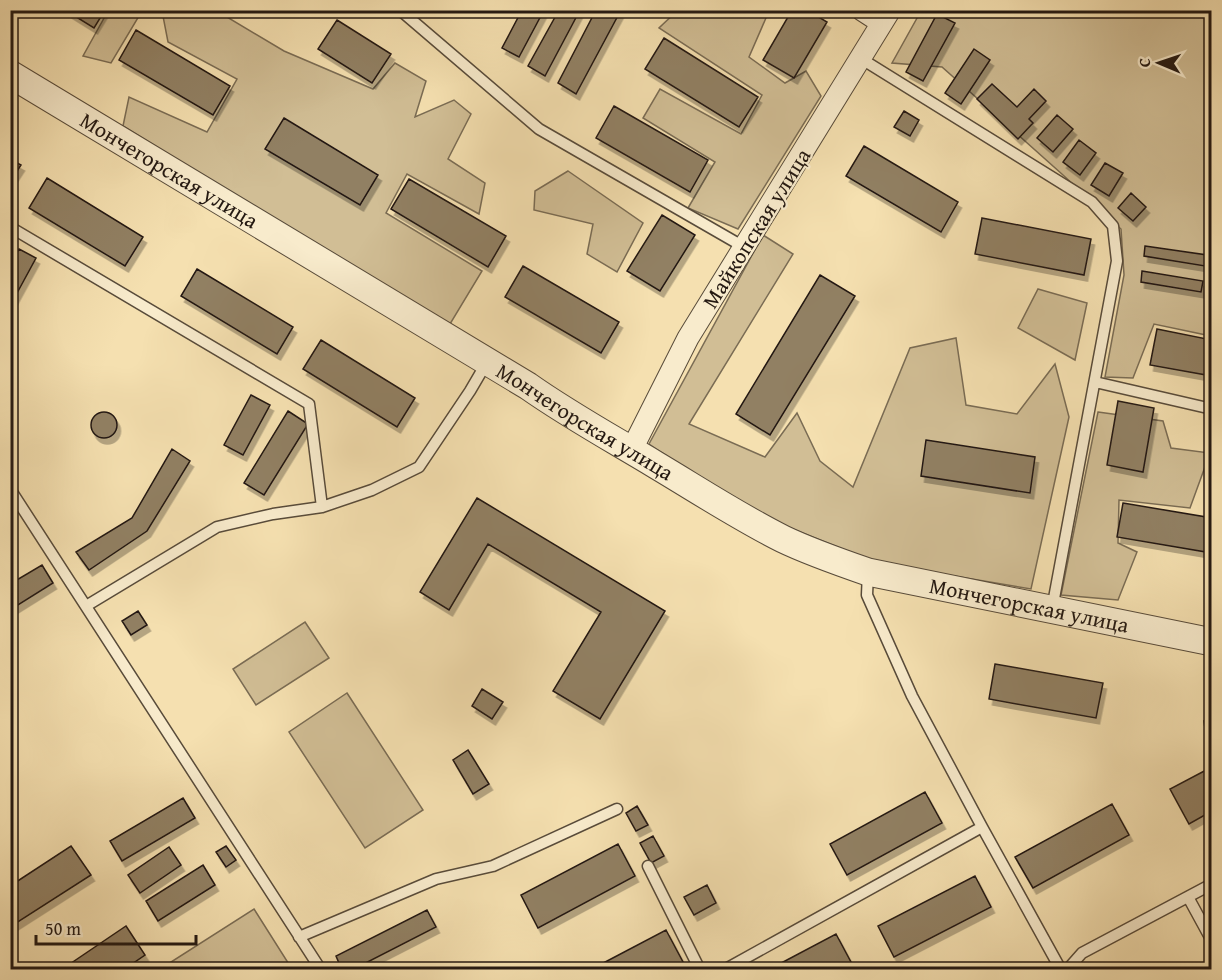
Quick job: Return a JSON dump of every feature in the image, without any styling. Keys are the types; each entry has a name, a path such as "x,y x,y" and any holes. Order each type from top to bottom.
{"street":[{"path":"862,10 886,17"},
{"name":"Майкопская улица","path":"631,450 688,338 886,17"},
{"name":"Мончегорская улица","path":"10,74 631,450 783,539 868,572 1212,642"}],"lane":[{"path":"400,10 539,129 744,247"},
{"path":"860,58 1092,201 1113,226 1117,261 1052,609"},
{"path":"10,227 309,404 322,507"},
{"path":"86,606 217,527 273,514 322,507 372,490 419,467 487,362"},
{"path":"1095,382 1212,409"},
{"path":"10,489 321,969"},
{"path":"868,572 867,595 912,696 1061,969"},
{"path":"299,937 436,879 493,866 617,809"},
{"path":"724,969 982,828"},
{"path":"648,866 700,969"},
{"path":"1067,969 1082,953 1212,884"},
{"path":"1188,897 1212,941"}],"shaded area":[{"path":"108,11 142,11 111,63 83,56"},
{"path":"162,11 217,11 284,51 373,89 395,63 426,81 415,117 454,100 471,114 448,159 485,183 479,214 407,174 386,213 482,271 447,329 123,126 129,97 207,132 237,79 168,42"},
{"path":"677,11 769,11 749,57 785,83 806,71 821,96 738,229 688,208 715,162 643,118 660,89 741,134 762,95 659,28"},
{"path":"921,11 1211,11 1211,336 1154,324 1133,378 1105,377 1124,275 1121,229 942,67 892,63"},
{"path":"568,171 643,223 617,272 587,254 593,224 534,210 535,191"},
{"path":"763,235 793,254 689,424 765,457 797,413 820,461 853,487 910,348 956,338 966,405 1017,414 1055,364 1069,417 1031,589 877,563 753,513 649,444"},
{"path":"1038,289 1087,303 1075,360 1018,328"},
{"path":"1098,412 1163,421 1171,448 1210,453 1190,508 1119,500 1118,543 1137,552 1118,600 1061,595"},
{"path":"305,622 329,658 256,705 233,669"},
{"path":"347,693 423,810 365,848 289,732"},
{"path":"254,909 292,969 160,969"}],"building":[{"path":"65,10 105,10 94,28"},
{"path":"522,10 544,10 519,57 502,48"},
{"path":"559,10 580,10 545,76 528,66"},
{"path":"596,10 621,10 576,94 558,83"},
{"path":"792,10 807,10 827,22 794,78 763,60"},
{"path":"937,14 955,23 923,81 906,72"},
{"path":"337,20 391,54 372,83 318,49"},
{"path":"136,30 230,86 213,115 119,60"},
{"path":"664,38 758,97 739,127 645,69"},
{"path":"974,49 990,60 961,104 945,93"},
{"path":"992,84 1017,107 1034,89 1046,101 1029,119 1033,123 1018,139 977,99"},
{"path":"614,106 708,160 690,192 596,138"},
{"path":"904,111 919,120 910,136 894,127"},
{"path":"1057,115 1073,129 1053,152 1037,138"},
{"path":"284,118 378,175 360,205 265,149"},
{"path":"1079,140 1096,153 1080,175 1063,162"},
{"path":"864,146 958,202 941,232 846,176"},
{"path":"10,159 21,165 10,182"},
{"path":"1105,163 1123,173 1109,196 1091,185"},
{"path":"47,178 143,237 125,266 29,208"},
{"path":"409,179 506,236 488,267 391,209"},
{"path":"1131,193 1146,207 1133,221 1118,208"},
{"path":"662,215 695,235 660,291 627,271"},
{"path":"982,218 1091,239 1084,275 975,254"},
{"path":"1145,246 1207,255 1205,266 1144,256"},
{"path":"19,249 36,258 10,306 10,265"},
{"path":"523,266 619,322 601,353 505,297"},
{"path":"197,269 293,327 277,354 181,296"},
{"path":"1142,271 1203,281 1201,292 1141,282"},
{"path":"820,275 855,296 770,435 736,414"},
{"path":"1157,329 1212,340 1212,376 1150,365"},
{"path":"321,340 415,398 397,427 303,369"},
{"path":"251,395 270,405 243,455 224,445"},
{"path":"1118,401 1154,408 1143,472 1107,465"},
{"path":"288,411 308,424 264,495 244,483"},
{"path":"104,412 113,416 117,425 113,434 104,438 95,434 91,425 95,416"},
{"path":"926,440 1035,457 1030,493 921,476"},
{"path":"172,449 190,461 147,531 89,570 76,552 132,518"},
{"path":"477,498 665,611 600,719 553,691 601,612 488,544 449,610 420,592"},
{"path":"1123,503 1212,518 1212,553 1117,537"},
{"path":"42,565 53,583 10,610 10,584"},
{"path":"138,611 147,625 131,635 122,621"},
{"path":"995,664 1103,683 1096,718 989,699"},
{"path":"482,689 503,702 492,719 472,706"},
{"path":"1212,720 1212,811 1189,824 1170,789 1210,768 1204,721"},
{"path":"468,750 489,784 473,794 453,760"},
{"path":"925,792 942,823 847,875 830,844"},
{"path":"183,798 195,818 122,861 110,841"},
{"path":"1112,804 1129,835 1033,888 1015,857"},
{"path":"637,806 648,825 636,831 626,813"},
{"path":"653,836 664,856 651,863 640,843"},
{"path":"618,844 635,876 538,928 521,895"},
{"path":"71,846 91,875 10,927 10,886"},
{"path":"226,846 236,860 226,867 216,852"},
{"path":"169,847 181,865 140,893 128,875"},
{"path":"203,865 215,885 158,921 146,901"},
{"path":"975,876 991,907 894,957 878,926"},
{"path":"707,885 716,903 694,915 684,897"},
{"path":"427,910 436,927 352,970 342,970 336,956"},
{"path":"126,926 145,955 123,970 61,970"},
{"path":"666,930 683,962 668,970 590,970"},
{"path":"836,934 852,964 841,970 768,970"}]}
